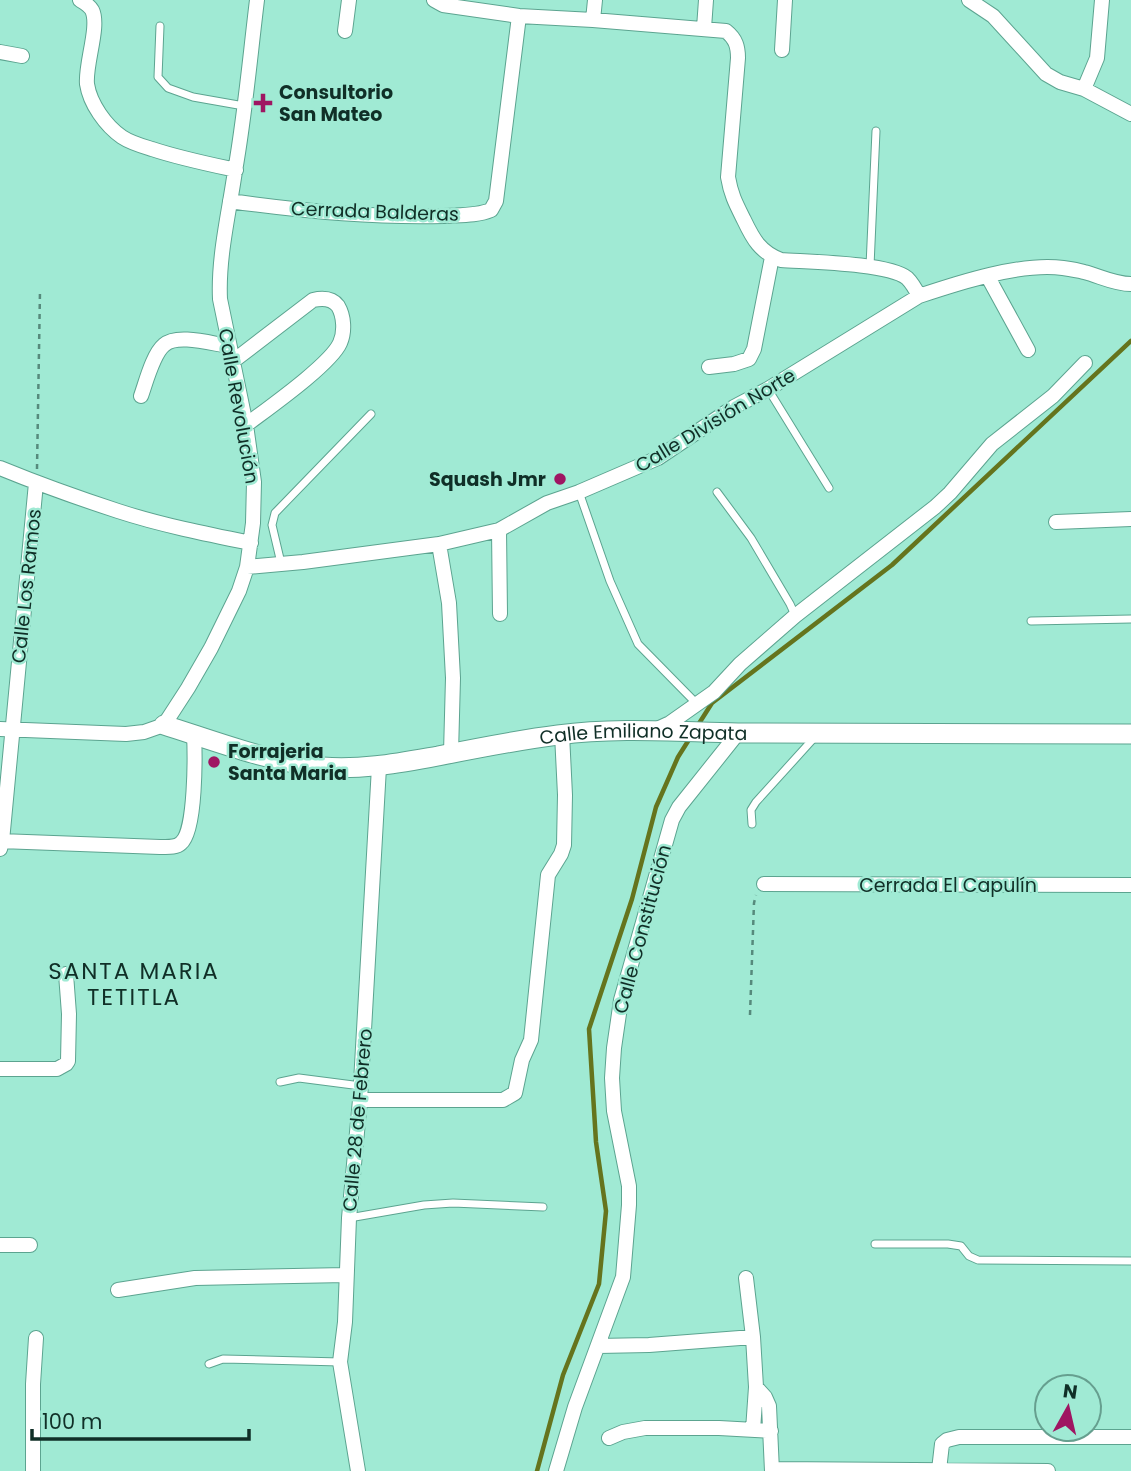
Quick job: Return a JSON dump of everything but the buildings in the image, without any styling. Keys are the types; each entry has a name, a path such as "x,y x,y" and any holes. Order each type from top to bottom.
{"street":[{"path":"80,0 88,5 94,17 87,72 90,97 114,131 144,146 236,170"},
{"name":"Calle Revolución","path":"164,725 211,648 239,591 251,543 254,482 219,283 257,0"},
{"path":"345,31 349,0"},
{"path":"434,0 450,6 519,16 726,31 738,48 728,177 731,196 755,242 772,257 781,260 870,267 905,276 919,296"},
{"path":"593,20 596,0"},
{"path":"704,28 706,0"},
{"path":"782,50 785,0"},
{"path":"969,0 993,16 1046,74 1060,82 1084,89 1131,114"},
{"path":"1084,89 1097,58 1102,0"},
{"name":"Cerrada Balderas","path":"230,201 367,215 477,214 491,210 496,201 519,16"},
{"path":"0,52 22,56"},
{"path":"709,367 749,359 754,349 772,257"},
{"name":"Calle División Norte","path":"247,567 439,544 499,530 547,503 658,458 734,407 919,296 947,287 1020,269 1059,267 1131,284"},
{"path":"988,276 1028,350"},
{"path":"232,362 313,300 327,299 338,307 343,328 340,343 335,350 309,375 246,425"},
{"path":"141,396 162,345 172,340 185,340 229,346"},
{"path":"664,730 714,692 740,664 795,616 935,507 992,444 1053,396 1085,363"},
{"path":"0,468 119,511 251,543"},
{"name":"Calle Los Ramos","path":"1,844 6,730 36,483"},
{"path":"1056,522 1131,519"},
{"path":"499,530 500,614"},
{"path":"439,544 449,603 453,678 451,753"},
{"path":"6,730 126,734 144,732 164,725"},
{"name":"Calle Emiliano Zapata","path":"164,725 295,764 324,767 380,767 513,741 618,730 1131,734"},
{"name":"Calle Constitución","path":"556,1471 571,1419 623,1277 629,1186 614,1111 612,1078 621,1000 672,820 730,732"},
{"path":"1,844 160,847 182,843 187,832 192,804 194,734"},
{"path":"361,1093 503,1100 515,1093 522,1060 531,1040 548,875 564,845 562,734"},
{"name":"Calle 28 de Febrero","path":"358,1471 340,1362 345,1322 349,1218 361,1093 380,767"},
{"name":"Cerrada El Capulín","path":"764,884 1131,885"},
{"path":"0,1069 57,1069 65,1066 68,1061 69,1014 66,974"},
{"path":"0,1245 30,1245"},
{"path":"118,1290 195,1278 346,1275"},
{"path":"746,1278 753,1337 753,1430"},
{"path":"598,1346 753,1337"},
{"path":"33,1471 36,1338"},
{"path":"755,1387 765,1397 769,1406 772,1470 1048,1471"},
{"path":"609,1438 645,1428 771,1431"},
{"path":"939,1469 942,1444 959,1437 1131,1437"}],"lane":[{"path":"160,26 158,77 168,88 193,97 244,106"},
{"path":"870,267 876,131"},
{"path":"768,389 829,488"},
{"path":"281,564 272,525 275,513 371,414"},
{"path":"579,492 611,581 638,644 696,704"},
{"path":"717,492 751,538 795,616"},
{"path":"1031,621 1131,619"},
{"path":"752,824 751,810 756,802 819,732"},
{"path":"280,1082 299,1079 361,1093"},
{"path":"349,1218 424,1205 453,1203 543,1207"},
{"path":"876,1244 961,1246 978,1260 1131,1261"},
{"path":"209,1364 223,1359 340,1362"}],"path":[{"path":"36,483 40,291"},
{"path":"750,1015 754,903 764,884"}],"waterway":[{"path":"698,725 712,703 892,565 1131,341"},
{"path":"537,1471 563,1375 599,1284 606,1211 596,1142 589,1029 632,899 656,807 678,757 690,738"}],"place":[{"name":"Consultorio San Mateo","path":"263,103"},
{"name":"Squash Jmr","path":"560,479"},
{"name":"Forrajeria Santa Maria","path":"214,762"}],"district":[{"name":"SANTA MARIA TETITLA","path":"134,984"}]}
